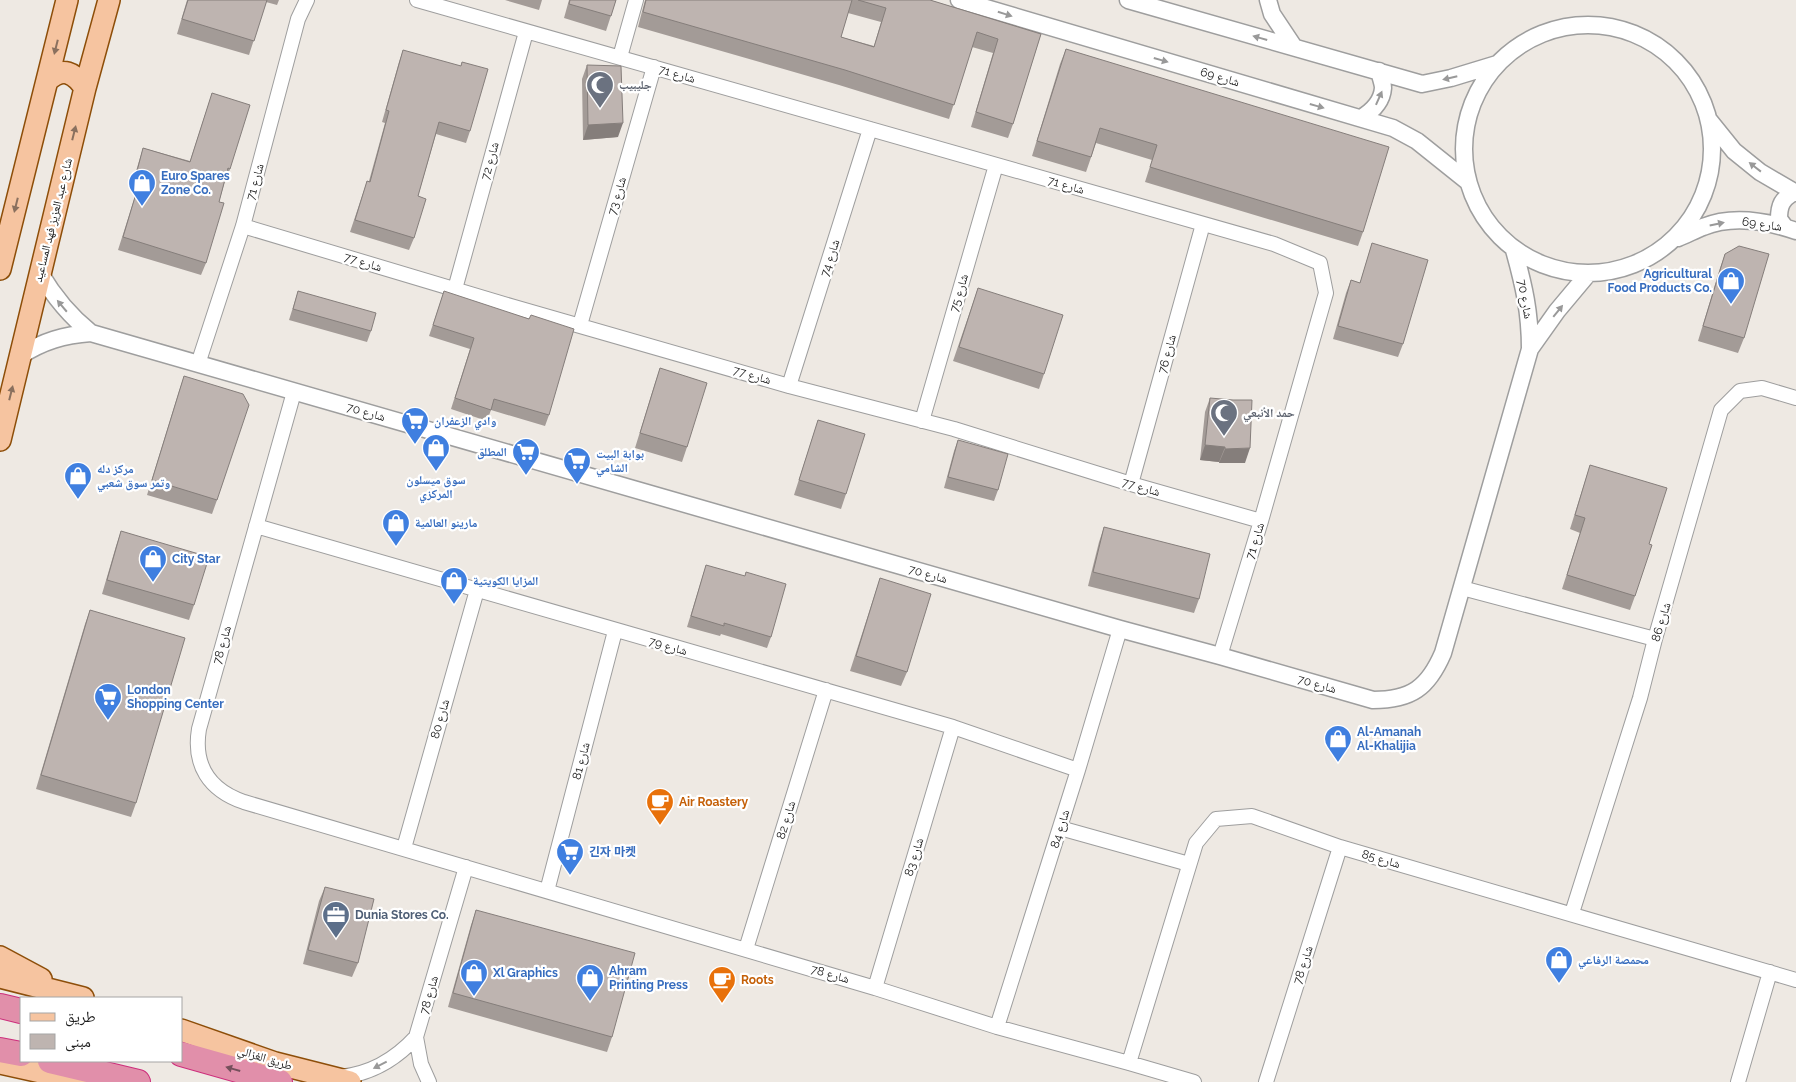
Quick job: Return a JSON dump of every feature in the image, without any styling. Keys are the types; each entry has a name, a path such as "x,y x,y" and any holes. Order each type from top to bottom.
{"highway":[{"path":"0,1006 20,1011"},
{"path":"0,1050 20,1057"},
{"name":"طريق الغزالي","path":"182,1054 280,1082"},
{"path":"34,1062 138,1082"}],"main road":[{"path":"0,269 67,0"},
{"name":"شارع عبد العزيز فهد المساعيد","path":"0,440 85,88 109,0"},
{"path":"48,80 56,74 66,73 78,78 85,88"},
{"path":"0,957 74,996"},
{"path":"0,977 74,996"},
{"name":"طريق الغزالي","path":"182,1030 274,1063 343,1080"},
{"path":"0,1063 34,1062 86,1082"},
{"path":"0,1069 34,1062"}],"street":[{"name":"شارع 71","path":"198,364 243,226 298,19 307,0"},
{"name":"شارع 71","path":"417,0 1274,244 1320,263 1326,293 1261,522 1220,656"},
{"path":"620,57 636,0"},
{"name":"شارع 69","path":"959,0 1393,128 1417,141 1467,181"},
{"path":"1128,0 1422,84 1451,78 1497,64"},
{"path":"1150,6 1175,0"},
{"path":"1268,0 1272,14 1294,47"},
{"path":"1576,25 1606,26 1634,34 1652,43 1683,68 1699,92 1709,120 1713,147 1710,173 1702,199 1689,222 1672,242 1653,255 1633,266 1611,272 1588,274 1562,271 1536,263 1514,250 1499,237 1479,211 1467,181 1463,150 1467,119 1479,90 1497,64 1520,45 1547,32 1576,25"},
{"name":"شارع 72","path":"455,289 526,32"},
{"name":"شارع 73","path":"580,325 654,67"},
{"path":"1361,118 1370,112 1378,102 1383,88 1379,71"},
{"path":"1709,120 1734,151 1760,172 1795,192 1785,198 1779,207 1779,219 1791,229"},
{"name":"شارع 74","path":"789,386 870,129"},
{"name":"شارع 75","path":"922,421 996,165"},
{"name":"شارع 69","path":"1672,242 1705,226 1730,221 1750,221 1791,229"},
{"name":"شارع 76","path":"1131,484 1203,224"},
{"name":"شارع 77","path":"243,226 789,386 954,429 1261,522"},
{"name":"شارع 70","path":"20,356 61,336 91,333 1120,629 1373,700 1391,700 1408,695 1423,685 1435,671 1443,653 1530,349 1528,306 1514,250"},
{"name":"شارع 70","path":"40,273 67,312 91,333"},
{"name":"شارع 70","path":"1530,349 1557,311 1588,274"},
{"name":"شارع 86","path":"1572,914 1640,698 1655,639 1721,410 1740,391 1762,388 1796,398"},
{"name":"شارع 78","path":"294,392 199,729 198,752 203,769 213,784 232,798 875,988 997,1027 1194,1082"},
{"name":"شارع 79","path":"256,526 614,631 826,690 953,728 1078,770"},
{"path":"1462,588 1655,639"},
{"name":"شارع 80","path":"404,848 477,590"},
{"name":"شارع 84","path":"997,1027 1078,770 1120,629"},
{"name":"شارع 81","path":"547,891 614,631"},
{"name":"شارع 82","path":"746,950 826,690"},
{"name":"شارع 83","path":"875,988 953,728"},
{"name":"شارع 85","path":"1130,1063 1196,843 1216,819 1252,816 1340,847 1796,980"},
{"path":"1060,828 1189,864"},
{"name":"شارع 78","path":"1266,1082 1340,847"},
{"name":"شارع 78","path":"429,1082 421,1064 416,1037 466,867"},
{"path":"1738,1082 1770,972"},
{"name":"شارع 78","path":"343,1080 381,1066 394,1058 416,1037"}],"building":[{"path":"188,0 267,0 254,41 182,19"},
{"path":"570,0 616,0 611,16 569,4"},
{"path":"646,0 852,0 841,37 874,47 886,8 858,0 930,0 1041,34 1013,124 976,112 998,39 977,32 954,105 845,70 643,12"},
{"path":"1066,49 1389,147 1363,232 1150,167 1157,145 1100,128 1091,157 1037,141"},
{"path":"403,50 461,66 462,62 488,69 470,131 439,122 418,196 426,199 414,238 355,220 367,181 370,182 389,111 386,110"},
{"name":"جليبيب","path":"587,65 621,66 623,123 588,125"},
{"path":"212,93 250,105 230,169 228,168 219,202 224,203 206,263 123,237 141,177 136,175 143,148 190,162"},
{"path":"1372,243 1428,260 1403,344 1338,326 1351,280 1360,283"},
{"name":"Agricultural Food Products Co.","path":"1739,246 1769,254 1744,338 1703,326 1725,254"},
{"path":"978,288 1063,315 1044,374 959,347"},
{"path":"298,291 376,313 371,331 293,309"},
{"path":"444,291 529,319 531,315 574,329 549,415 494,399 491,410 455,398 474,338 433,325"},
{"path":"660,368 707,383 687,447 640,433"},
{"path":"184,376 243,394 249,405 217,500 152,480"},
{"name":"حمد الأنبعي","path":"1210,398 1252,400 1250,448 1225,449 1225,447 1205,445"},
{"path":"818,420 865,434 846,494 799,480"},
{"path":"958,440 1008,454 998,490 948,477"},
{"path":"1590,465 1667,488 1649,544 1652,545 1635,596 1567,575 1585,518 1575,515"},
{"path":"1104,527 1210,554 1199,599 1093,572"},
{"name":"City Star","path":"121,531 209,557 194,605 107,580"},
{"path":"706,565 745,576 746,572 786,584 771,637 724,623 724,626 691,616"},
{"path":"880,578 931,594 907,672 856,656"},
{"name":"London Shopping Center","path":"90,610 185,638 136,803 41,775"},
{"name":"Dunia Stores Co.","path":"325,887 374,899 358,963 308,950"},
{"path":"476,910 635,953 612,1037 453,993"}],"place":[{"name":"جليبيب","path":"600,109"},
{"name":"Euro Spares Zone Co.","path":"142,207"},
{"name":"Agricultural Food Products Co.","path":"1731,305"},
{"name":"حمد الأنبعي","path":"1224,437"},
{"name":"وادي الزعفران","path":"415,445"},
{"name":"سوق ميسلون المركزي","path":"436,472"},
{"name":"المطلق","path":"526,476"},
{"name":"بوابة البيت الشامي","path":"577,485"},
{"name":"مركز دله وتمر سوق شعبي","path":"78,500"},
{"name":"مارينو العالمية","path":"396,547"},
{"name":"City Star","path":"153,583"},
{"name":"المزايا الكويتية","path":"454,605"},
{"name":"London Shopping Center","path":"108,721"},
{"name":"Al-Amanah Al-Khalijia","path":"1338,763"},
{"name":"Air Roastery","path":"660,826"},
{"name":"긴자 마켓","path":"570,876"},
{"name":"Dunia Stores Co.","path":"336,939"},
{"name":"محمصة الرفاعي","path":"1559,984"},
{"name":"Xl Graphics","path":"474,997"},
{"name":"Ahram Printing Press","path":"590,1002"},
{"name":"Roots","path":"722,1004"}]}
